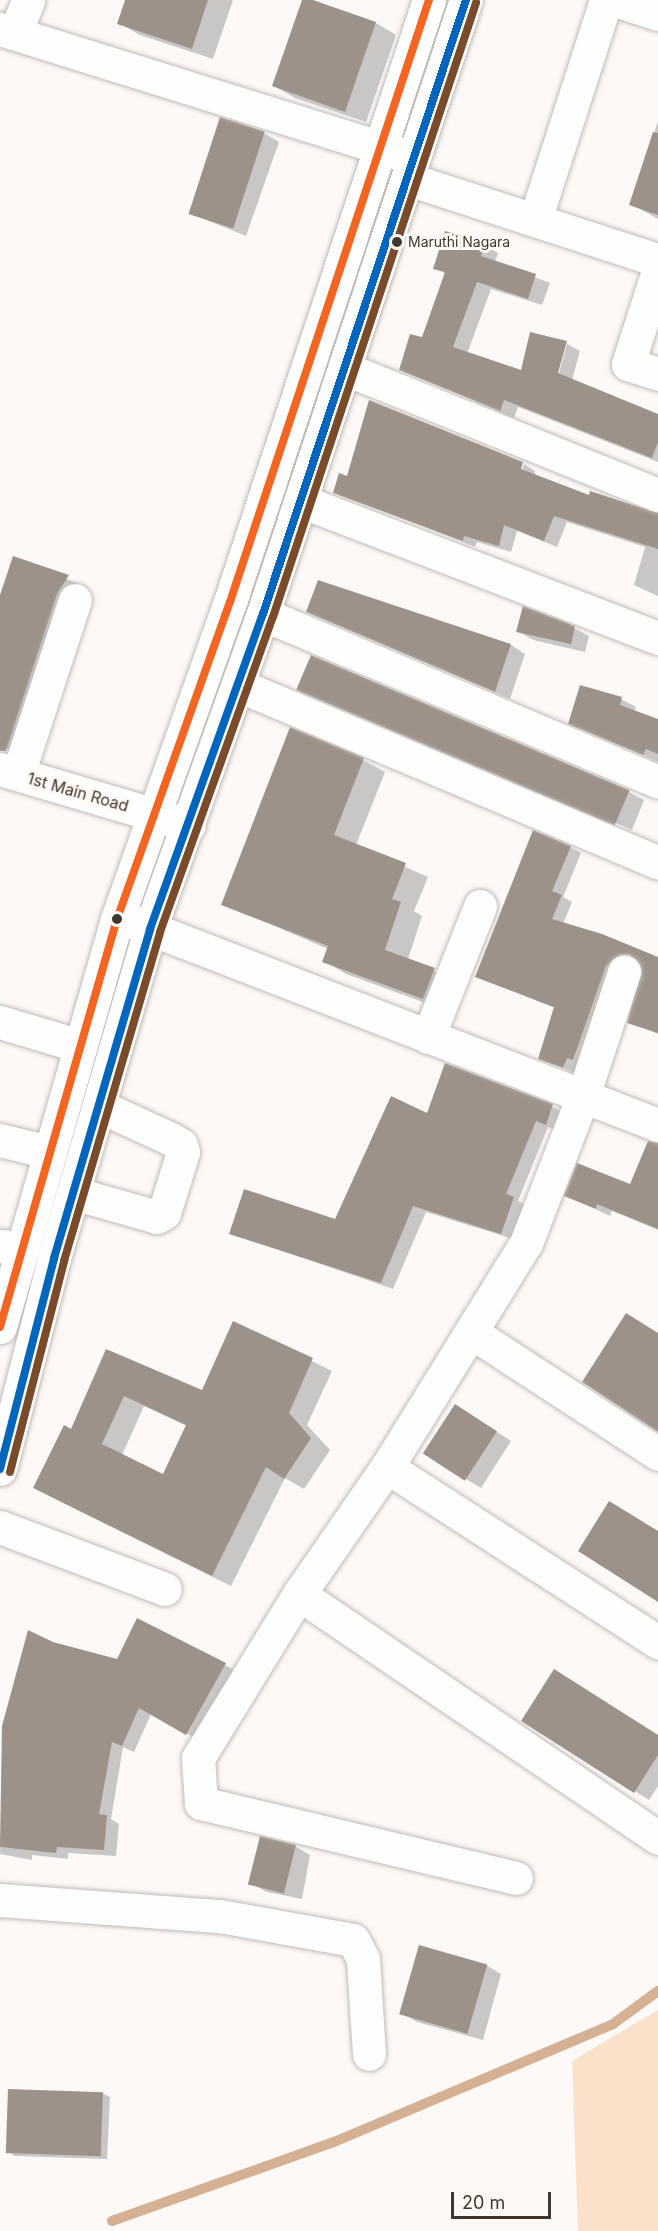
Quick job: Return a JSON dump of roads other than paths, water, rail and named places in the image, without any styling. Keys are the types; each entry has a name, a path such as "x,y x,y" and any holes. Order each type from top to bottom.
{"street":[{"path":"28,0 8,31 382,148 412,169 535,220 658,260"},
{"path":"0,1327 10,1247 49,1152 118,916 155,814 382,148 429,0"},
{"path":"0,1469 73,1193 150,929 263,614 346,369 466,0"},
{"path":"535,220 606,0"},
{"path":"615,0 658,14"},
{"path":"658,271 628,364 658,374"},
{"path":"346,369 658,495"},
{"path":"301,501 658,638"},
{"path":"9,772 75,600"},
{"path":"263,614 658,782"},
{"path":"238,685 658,862"},
{"name":"1st Main Road","path":"9,772 189,825"},
{"path":"428,1036 480,906"},
{"path":"118,916 658,1125"},
{"path":"516,1878 201,1803 198,1758 299,1594 387,1467 526,1243 583,1096 624,972"},
{"path":"0,1022 80,1046"},
{"path":"73,1193 157,1217 164,1213 183,1152 181,1145 171,1139 99,1106"},
{"path":"0,1140 49,1152"},
{"path":"471,1332 658,1454"},
{"path":"387,1467 658,1642"},
{"path":"0,1527 165,1589"},
{"path":"299,1594 658,1838"},
{"path":"0,1900 220,1916 353,1940 363,1959 369,2054"}],"waterway":[{"path":"112,2221 334,2142 613,2024 658,1991"}],"place":[{"name":"Maruthi Nagara","path":"397,242"}]}
